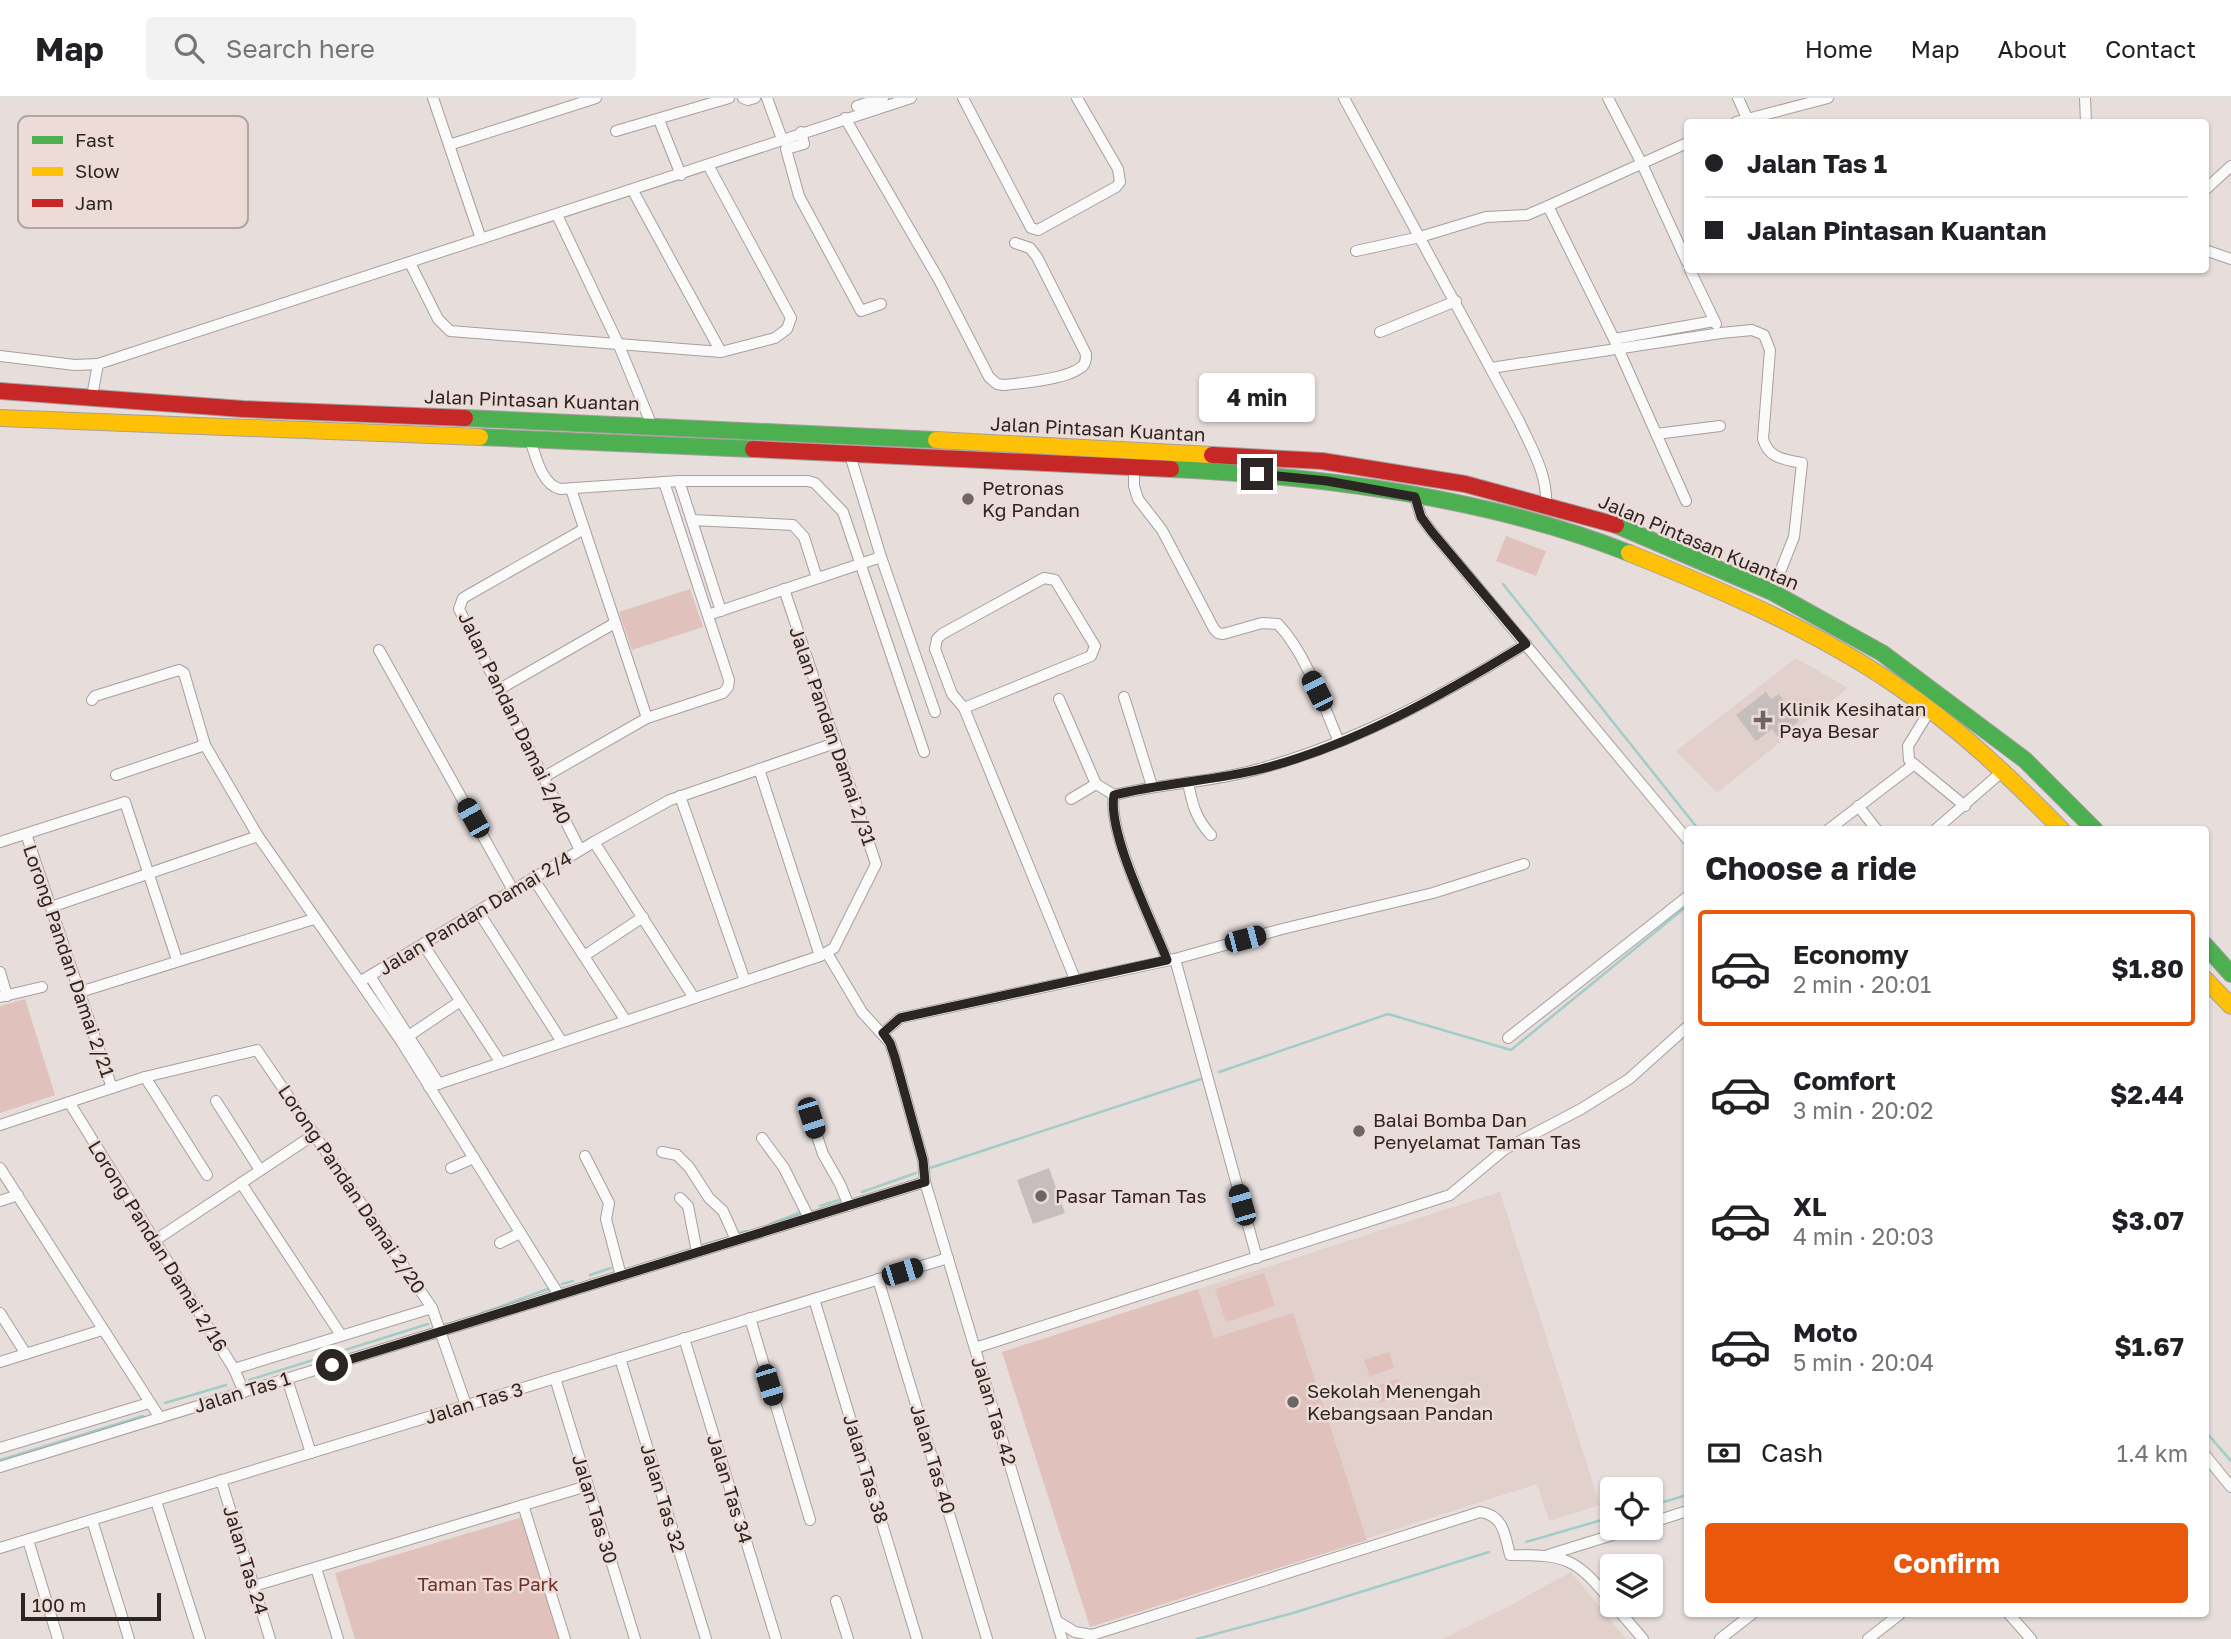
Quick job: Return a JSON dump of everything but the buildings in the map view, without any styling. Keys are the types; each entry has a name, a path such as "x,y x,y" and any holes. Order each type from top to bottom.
{"highway":[{"name":"Jalan Pintasan Kuantan","path":"0,391 243,409 652,426 1322,461 1465,484 1613,524 1772,592 1882,653 2025,760 2091,826"},
{"name":"Jalan Pintasan Kuantan","path":"0,418 1234,472 1327,481 1415,497 1532,522 1618,549 1807,632 1873,669 1930,710 2004,770 2058,826"},
{"path":"2209,949 2231,974"},
{"path":"2209,983 2231,1006"}],"street":[{"path":"433,98 481,239"},
{"path":"449,145 596,98"},
{"path":"616,131 729,98"},
{"path":"743,98 755,98"},
{"path":"766,98 782,139"},
{"path":"0,356 75,365 98,364 633,191 845,118 857,106 883,98"},
{"path":"857,106 911,98"},
{"path":"963,98 1031,228 1038,230 1116,187 1119,182 1118,169 1077,98"},
{"path":"1344,98 1491,368 1542,470 1547,489 1546,506"},
{"path":"1608,98 1684,255"},
{"path":"1738,98 1742,119"},
{"path":"1746,119 1828,98"},
{"path":"2085,98 2086,119"},
{"path":"845,118 939,280 989,377 1004,385 1058,376 1080,369 1086,362 1086,354 1037,257 1030,248 1015,243"},
{"path":"659,120 681,174"},
{"path":"801,132 804,144 786,149 799,196 861,311 881,304"},
{"path":"1356,251 1420,237 1479,218 1516,217 1548,206 1684,144"},
{"path":"410,263 438,319 450,331 721,352 775,338 787,329 791,318 708,165"},
{"path":"2209,186 2231,166"},
{"path":"633,191 721,352"},
{"path":"1548,206 1615,343 1686,501"},
{"path":"557,215 618,343 652,426"},
{"path":"2209,251 2231,259"},
{"path":"1691,273 1721,333"},
{"path":"1380,332 1455,301"},
{"path":"1491,368 1714,321"},
{"path":"1615,343 1752,331 1764,335 1770,350 1763,439 1768,451 1775,457 1802,463 1794,537 1772,592"},
{"path":"92,396 98,364"},
{"path":"1656,433 1720,426"},
{"path":"530,440 539,466 550,484 560,489 679,481 815,483 843,512 924,752"},
{"path":"850,454 881,557 934,712"},
{"path":"1134,468 1134,486 1138,499 1163,530 1214,629 1223,634 1262,623 1278,624 1296,650 1339,742"},
{"path":"679,481 721,611"},
{"path":"544,777 647,718 723,693 728,687 729,680 664,482"},
{"path":"571,489 647,718"},
{"path":"1415,497 1421,517 1432,532 1684,835"},
{"path":"692,520 793,525 804,537 817,578"},
{"name":"Jalan Pandan Damai 2/40","path":"580,850 459,609 463,597 584,529"},
{"path":"708,615 881,557"},
{"path":"964,708 1091,656 1095,646 1055,580 1044,578 942,634 937,639 935,649 952,694 964,708 1075,979"},
{"name":"Jalan Pandan Damai 2/31","path":"784,589 876,864 834,948 823,955"},
{"path":"498,690 615,622"},
{"path":"1059,699 1096,784 1114,795 1152,786 1264,768 1339,742 1447,690 1526,644"},
{"path":"914,653 935,649"},
{"path":"379,650 513,890"},
{"path":"92,700 107,692 181,671 205,746 258,836 314,919 366,978 434,1085 474,1158 559,1295"},
{"path":"1124,697 1152,786"},
{"path":"1930,710 1908,746 1909,760 1965,806"},
{"name":"Jalan Pandan Damai 2/4","path":"366,978 580,850 680,796 835,743"},
{"path":"116,775 205,746"},
{"path":"1833,826 1913,765"},
{"name":"Jalan Tas 42","path":"759,769 823,955 862,1012 890,1043 923,1160 925,1182 1062,1639"},
{"path":"1941,826 2004,770"},
{"path":"1188,782 1192,806 1199,822 1211,835"},
{"path":"1072,799 1096,784"},
{"path":"1114,795 1111,810 1118,839 1171,959 1257,1258"},
{"path":"680,796 745,981"},
{"path":"0,842 125,802 177,960"},
{"path":"1858,806 1874,826"},
{"name":"Lorong Pandan Damai 2/21","path":"26,834 112,1088"},
{"path":"51,906 258,836"},
{"path":"594,842 694,998"},
{"path":"883,1033 900,1018 1171,959 1433,893 1524,864"},
{"path":"533,878 626,1021"},
{"path":"1508,1038 1684,899"},
{"path":"478,911 562,1042"},
{"path":"584,956 643,918"},
{"path":"80,992 314,919"},
{"path":"423,944 500,1063"},
{"path":"434,1085 823,955"},
{"path":"0,972 4,996 42,987"},
{"path":"405,1039 459,1002"},
{"path":"975,1348 1450,1195 1505,1149 1581,1109 1629,1079 1684,1030"},
{"name":"Lorong Pandan Damai 2/20","path":"145,1077 257,1050 432,1308 466,1405"},
{"path":"0,1125 145,1077 207,1175"},
{"path":"216,1101 260,1170"},
{"name":"Lorong Pandan Damai 2/16","path":"69,1102 234,1369 244,1392"},
{"path":"811,1118 823,1154 849,1206"},
{"path":"154,1241 315,1134"},
{"path":"762,1139 784,1168 809,1218"},
{"path":"662,1152 677,1155 689,1167 709,1198 723,1211 736,1240"},
{"path":"585,1156 610,1207 606,1219 621,1276"},
{"path":"451,1168 474,1158"},
{"path":"0,1168 160,1418"},
{"name":"Jalan Tas 1","path":"0,1467 925,1182"},
{"path":"241,1183 341,1335"},
{"path":"0,1201 18,1195"},
{"path":"680,1198 688,1206 697,1252"},
{"path":"500,1243 520,1233"},
{"name":"Jalan Tas 3","path":"0,1548 948,1258"},
{"name":"Jalan Tas 40","path":"878,1279 987,1639"},
{"name":"Jalan Tas 38","path":"814,1299 917,1639"},
{"path":"234,1369 432,1308"},
{"path":"0,1313 26,1353"},
{"path":"750,1318 810,1520"},
{"path":"0,1362 102,1330"},
{"name":"Jalan Tas 34","path":"684,1338 776,1639"},
{"name":"Jalan Tas 32","path":"620,1358 706,1639"},
{"name":"Jalan Tas 30","path":"555,1378 635,1639"},
{"path":"287,1379 311,1453"},
{"path":"0,1448 149,1403"},
{"path":"2209,1460 2231,1487"},
{"name":"Jalan Tas 24","path":"221,1480 270,1639"},
{"path":"254,1586 587,1486"},
{"path":"156,1501 200,1639"},
{"path":"523,1505 565,1639"},
{"path":"1057,1621 1075,1633 1092,1634 1480,1512 1491,1514 1500,1522 1510,1555 1548,1555 1600,1539"},
{"path":"1663,1519 1684,1512"},
{"path":"92,1520 129,1639"},
{"path":"28,1540 58,1639"},
{"path":"1548,1555 1576,1564 1600,1588"},
{"path":"316,1567 338,1639"},
{"path":"836,1601 848,1639"},
{"path":"1625,1617 1643,1639"},
{"path":"1720,1639 1748,1617"},
{"path":"1868,1639 1896,1617"},
{"path":"2012,1617 2028,1635 2014,1639"}],"shaded area":[{"name":"Klinik Kesihatan Paya Besar","path":"1796,658 1848,688 1717,793 1676,751"},
{"name":"Sekolah Menengah Kebangsaan Pandan","path":"1500,1192 1600,1505 1549,1521 1537,1484 1090,1627 1002,1352"},
{"path":"1571,1572 1600,1607 1600,1617 1608,1617 1626,1639 1442,1639"}],"green space":[{"path":"1506,536 1546,551 1536,576 1496,561"},
{"path":"690,589 703,627 632,650 619,612"},
{"path":"25,999 55,1095 0,1113 0,1006"},
{"path":"1264,1273 1275,1306 1226,1322 1215,1289"},
{"path":"1198,1289 1214,1338 1293,1313 1367,1540 1090,1627 1002,1352"},
{"path":"1389,1352 1394,1368 1370,1376 1364,1360"},
{"path":"1398,1379 1403,1395 1379,1403 1373,1387"},
{"name":"Taman Tas Park","path":"526,1516 562,1639 355,1639 335,1573"}],"waterway":[{"path":"1503,584 1696,826"},
{"path":"1219,1072 1388,1014 1511,1050 1684,908"},
{"path":"930,1168 1201,1079"},
{"path":"862,1192 916,1173"},
{"path":"820,1206 839,1200"},
{"path":"770,1224 799,1213"},
{"path":"736,1234 746,1231"},
{"path":"699,1246 726,1238"},
{"path":"590,1275 611,1268"},
{"path":"562,1284 573,1281"},
{"path":"480,1314 548,1289"},
{"path":"249,1380 428,1324"},
{"path":"165,1403 226,1385"},
{"path":"0,1460 143,1416"},
{"path":"2209,1436 2231,1461"},
{"path":"1663,1502 1684,1496"},
{"path":"1526,1542 1600,1520"},
{"path":"1197,1639 1293,1613 1489,1552"}],"traffic: fast":[{"path":"465,418 936,440"},
{"path":"480,437 753,449"},
{"path":"1171,469 1286,477 1404,493 1520,518 1629,553"},
{"path":"1616,525 1772,592 1882,653 2025,760 2091,826"},
{"path":"2209,949 2231,974"}],"traffic: slow":[{"path":"0,418 480,437"},
{"path":"936,440 1212,455"},
{"path":"1629,553 1767,612 1866,666 1920,702 1963,736 2058,826"},
{"path":"2209,983 2231,1006"}],"traffic: jam":[{"path":"0,391 243,409 465,418"},
{"path":"753,449 1171,469"},
{"path":"1212,455 1322,461 1465,484 1616,525"}],"place":[{"name":"Petronas Kg Pandan","path":"968,499"},
{"name":"Klinik Kesihatan Paya Besar","path":"1763,720"},
{"name":"Balai Bomba Dan Penyelamat Taman Tas","path":"1359,1131"},
{"name":"Pasar Taman Tas","path":"1041,1196"},
{"name":"Sekolah Menengah Kebangsaan Pandan","path":"1293,1402"}],"route":[{"path":"332,1365 925,1182 923,1160 895,1058 883,1033 889,1027 900,1018 1167,960 1118,839 1111,810 1114,795 1152,786 1246,772 1312,753 1414,707 1481,672 1526,644 1432,532 1421,517 1415,497 1327,481 1257,474"}]}
